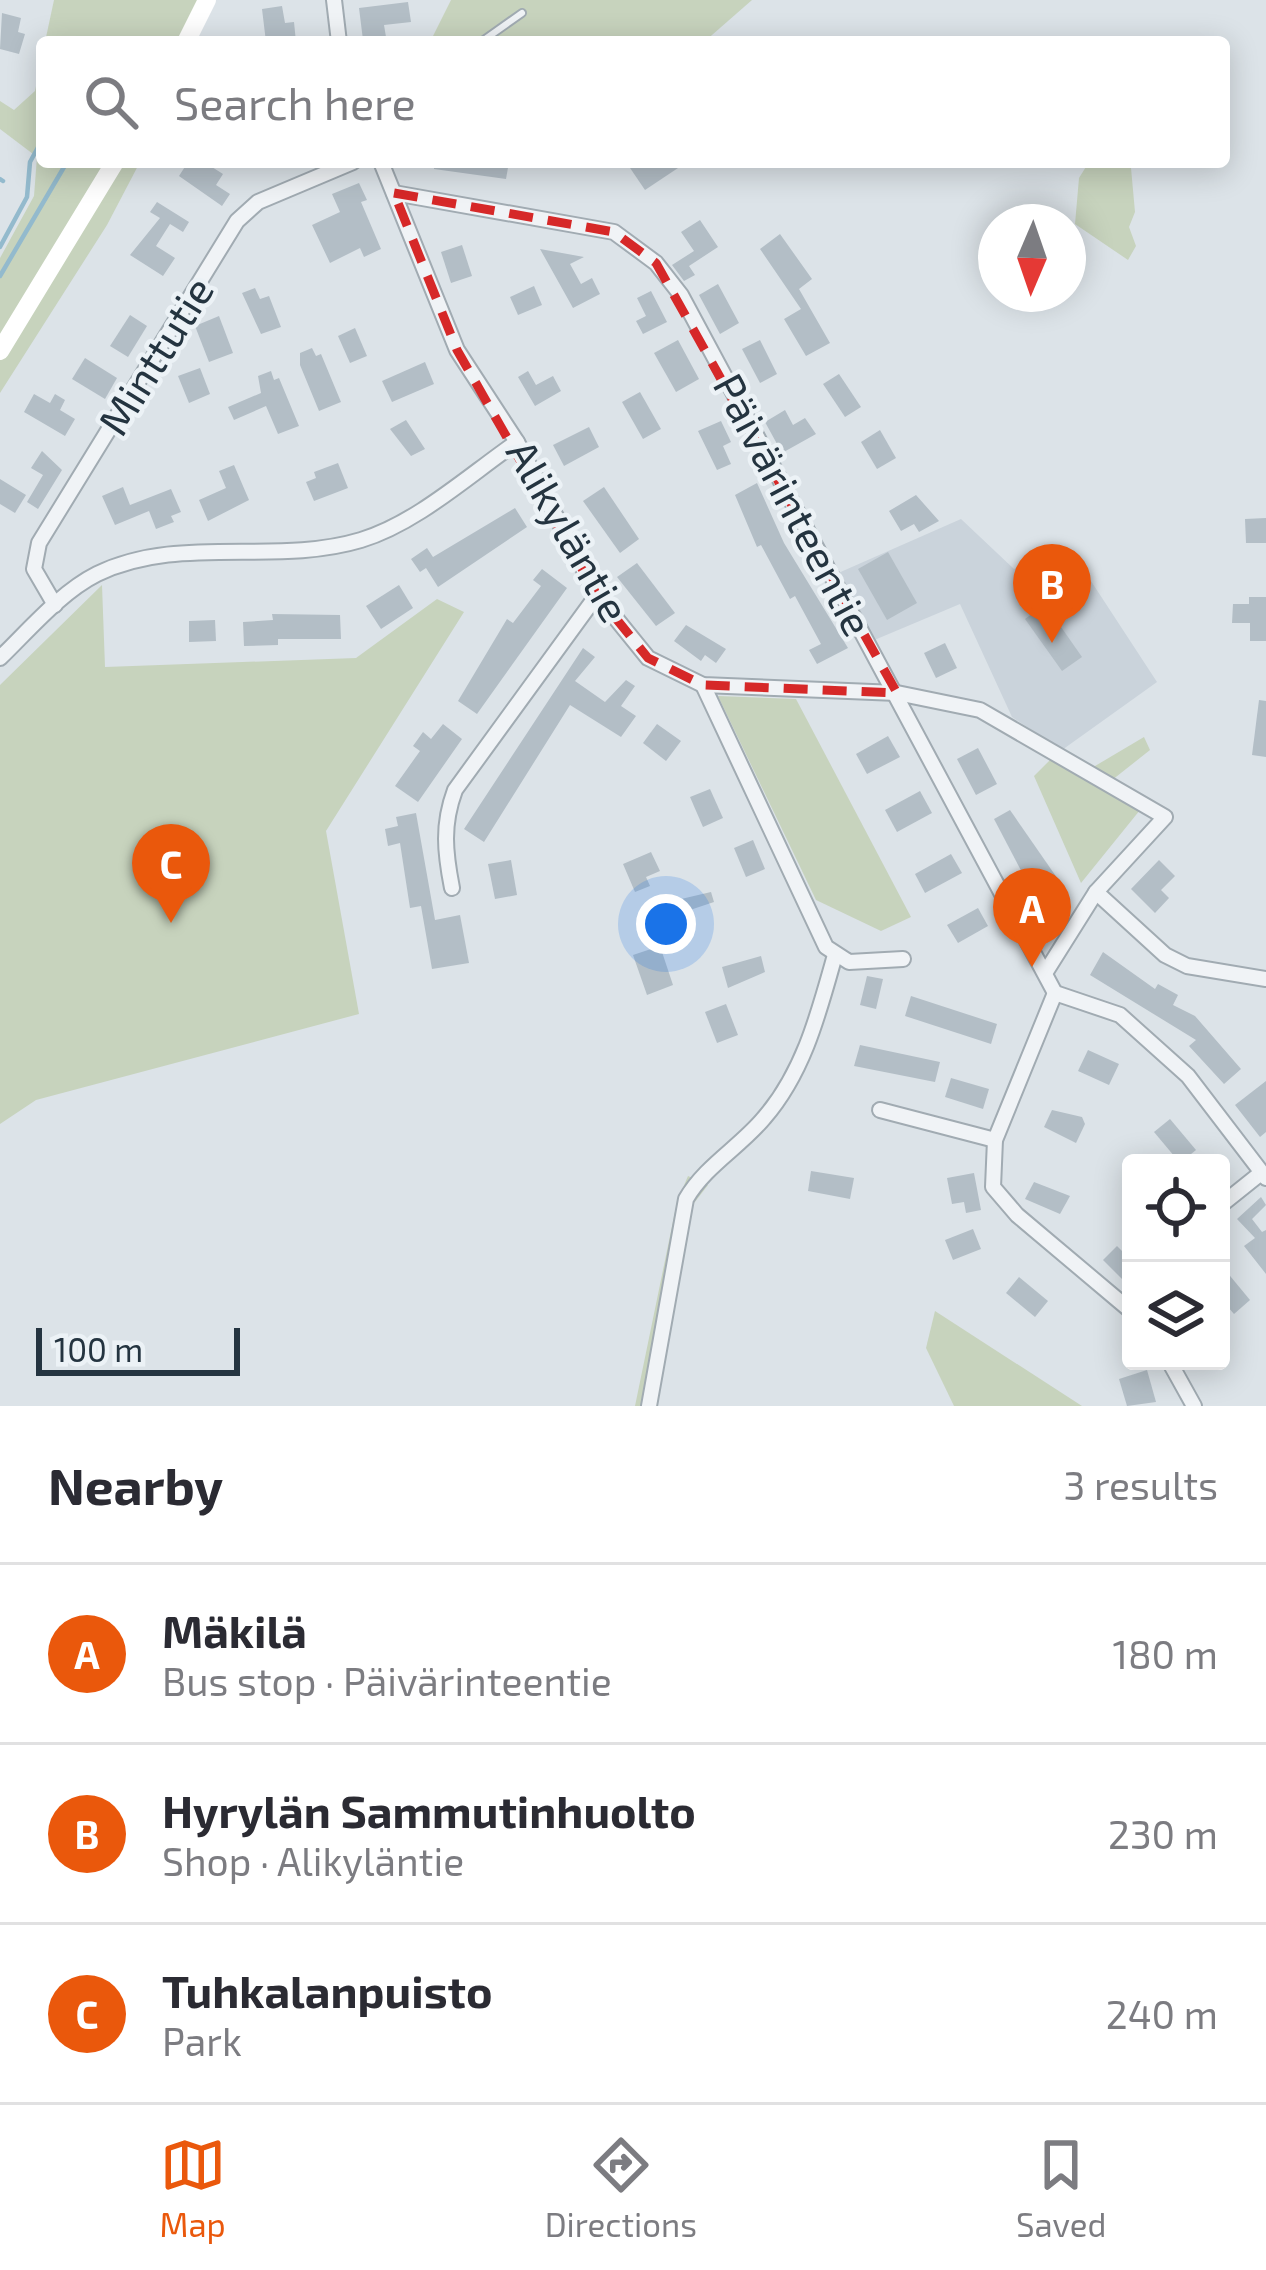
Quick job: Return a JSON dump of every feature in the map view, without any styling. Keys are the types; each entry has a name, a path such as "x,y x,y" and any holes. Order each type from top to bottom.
{"main road":[{"path":"189,36 207,0"},
{"path":"0,350 111,168"}],"street":[{"path":"334,0 338,36"},
{"name":"Minttutie","path":"55,604 34,569 39,543 237,221 258,202 339,168"},
{"name":"Alikyläntie","path":"383,168 457,350 517,442 597,595 648,658 703,686 897,693 980,710 1165,817 1096,892"},
{"name":"Päivärinteentie","path":"394,194 614,232 656,263 681,295 1047,970 1055,993"},
{"path":"0,658 55,604 92,576 130,560 299,551 361,540 394,526 517,442"},
{"path":"452,888 444,845 446,815 455,790 597,595"},
{"path":"703,686 795,887 835,955 849,962 903,959"},
{"path":"1047,970 1096,892 1166,955 1187,966 1266,979"},
{"path":"649,1406 686,1199 695,1183 765,1117 811,1041 835,955"},
{"path":"1122,1303 1017,1215 993,1187 994,1140 1055,993 1120,1015 1188,1076 1263,1176 1230,1199"},
{"path":"880,1110 994,1140"},
{"path":"1174,1370 1194,1406"}],"lane":[{"path":"490,36 522,14"}],"highlighted area":[{"path":"394,193 614,232 656,263 897,693 703,685 648,658 597,595 457,350"}],"shaded area":[{"path":"961,519 1014,569 1070,549 1157,682 1062,750 1012,717 960,604 872,641 836,574"}],"green space":[{"path":"54,0 216,0 198,36 46,36"},
{"path":"451,0 752,0 711,36 433,36"},
{"path":"36,86 36,156 0,129 0,101 14,110"},
{"path":"36,168 137,168 107,225 0,393 0,258 34,196"},
{"path":"1085,168 1131,168 1135,212 1129,227 1136,246 1128,260 1086,231 1086,204 1077,204 1079,178"},
{"path":"102,585 105,667 356,658 437,599 464,612 326,831 359,1014 36,1100 0,1124 0,685"},
{"path":"718,696 796,699 911,917 881,931 816,900"},
{"path":"1144,737 1150,750 1102,788 1140,810 1081,883 1034,776 1055,755 1090,769"},
{"path":"688,1176 708,1185 691,1207 652,1406 635,1406 677,1202"},
{"path":"935,1311 1082,1406 954,1406 926,1348"}],"building":[{"path":"408,2 411,22 384,25 386,36 362,36 359,8"},
{"path":"282,6 285,23 294,22 295,36 265,36 262,9"},
{"path":"2,13 21,18 18,32 25,34 19,54 0,49"},
{"path":"184,168 214,168 223,174 216,185 230,194 222,206 179,176"},
{"path":"434,168 508,168 506,179"},
{"path":"630,168 678,168 645,190"},
{"path":"359,183 367,200 361,202 381,249 364,257 360,248 330,263 312,225 340,212 332,194"},
{"path":"157,202 189,222 183,232 170,224 156,246 175,258 163,276 130,255 160,218 150,212"},
{"path":"700,220 718,247 689,266 695,275 684,281 672,265 694,251 681,232"},
{"path":"780,234 812,279 799,289 830,343 806,356 784,319 801,309 760,249"},
{"path":"462,245 472,276 451,283 441,252"},
{"path":"540,249 584,257 570,264 581,284 592,278 600,294 573,308"},
{"path":"718,284 739,323 720,334 699,295"},
{"path":"534,286 542,305 518,315 510,297"},
{"path":"255,288 260,299 269,296 281,327 261,334 242,293"},
{"path":"651,291 667,322 643,334 636,321 646,316 637,298"},
{"path":"130,315 147,326 128,357 110,346"},
{"path":"219,316 233,353 209,362 195,326"},
{"path":"355,328 367,356 350,363 338,336"},
{"path":"678,340 699,379 676,392 654,353"},
{"path":"760,340 777,374 760,383 742,349"},
{"path":"312,348 316,356 321,354 341,402 319,411 300,365 300,353"},
{"path":"85,358 117,378 105,399 72,379"},
{"path":"425,362 434,384 392,402 382,381"},
{"path":"200,368 210,394 189,403 178,376"},
{"path":"271,371 274,380 279,378 299,426 278,434 266,406 234,420 228,407 261,393 258,376"},
{"path":"528,371 536,385 553,376 561,391 535,406 518,377"},
{"path":"839,374 861,407 845,417 823,384"},
{"path":"640,392 661,429 643,439 622,402"},
{"path":"34,394 50,403 55,394 65,400 60,410 75,419 65,436 24,412"},
{"path":"785,410 793,425 805,418 816,434 782,453 765,422"},
{"path":"406,420 425,449 411,456 390,429"},
{"path":"721,421 731,442 723,446 731,464 717,470 698,431"},
{"path":"589,427 599,447 564,466 553,445"},
{"path":"880,430 896,458 877,469 861,442"},
{"path":"42,451 62,470 38,509 27,502 43,475 31,468"},
{"path":"338,463 348,488 314,501 306,482 316,478 314,472"},
{"path":"234,465 249,500 208,521 199,500 226,488 219,471"},
{"path":"0,479 26,495 15,513 0,504"},
{"path":"757,483 784,543 848,648 817,664 809,650 821,644 795,596 790,599 761,545 757,547 735,495"},
{"path":"123,487 130,505 171,489 181,512 171,516 174,522 156,529 149,511 115,525 102,496"},
{"path":"604,487 639,539 620,553 583,501"},
{"path":"916,495 939,521 919,532 914,524 901,531 889,511"},
{"path":"515,508 527,527 438,587 426,568 420,572 411,559 427,548 433,557"},
{"path":"1266,518 1266,543 1246,543 1245,519"},
{"path":"888,552 917,603 887,620 858,569"},
{"path":"637,563 675,613 656,626 617,577"},
{"path":"542,569 567,588 477,714 458,701 507,619 513,623 541,586 533,580"},
{"path":"399,585 413,608 381,629 366,606"},
{"path":"1249,597 1266,597 1266,641 1250,641 1250,623 1232,623 1233,604 1249,604"},
{"path":"1045,604 1082,657 1062,671 1025,619"},
{"path":"272,614 340,615 341,639 278,639 278,645 244,646 243,622 273,620"},
{"path":"215,620 216,641 189,642 189,621"},
{"path":"686,625 726,649 716,663 705,655 701,661 674,641"},
{"path":"945,643 957,668 936,678 924,653"},
{"path":"583,648 595,657 575,681 605,702 626,680 635,686 621,706 636,716 621,737 570,705 484,842 464,829"},
{"path":"1259,700 1266,701 1266,757 1252,755"},
{"path":"443,724 462,739 418,802 395,786 420,751 413,746 423,732 431,739"},
{"path":"657,724 681,741 666,761 643,743"},
{"path":"888,736 900,757 867,774 856,754"},
{"path":"978,748 997,784 976,795 957,759"},
{"path":"710,789 723,818 703,827 690,797"},
{"path":"920,791 932,813 897,832 885,810"},
{"path":"1010,810 1062,885 1036,899 994,819"},
{"path":"416,813 435,920 460,915 469,963 432,969 421,906 410,908 400,843 388,846 385,829 398,826 396,817"},
{"path":"753,840 765,869 746,877 734,848"},
{"path":"651,852 660,871 646,877 650,886 635,892 623,864"},
{"path":"951,854 962,873 925,893 915,874"},
{"path":"511,860 517,895 495,899 488,864"},
{"path":"1159,860 1175,876 1161,890 1169,898 1155,913 1131,889"},
{"path":"711,892 714,902 669,917 664,903"},
{"path":"978,908 988,926 958,943 947,925"},
{"path":"660,946 673,985 647,995 633,955"},
{"path":"1103,952 1155,989 1158,984 1178,995 1173,1005 1195,1016 1241,1069 1224,1084 1189,1046 1196,1040 1090,975"},
{"path":"761,956 765,972 728,988 722,967"},
{"path":"867,976 883,979 876,1009 860,1005"},
{"path":"911,996 997,1024 991,1044 905,1016"},
{"path":"726,1004 738,1035 717,1043 705,1012"},
{"path":"860,1045 940,1062 935,1082 854,1066"},
{"path":"1088,1050 1119,1064 1109,1085 1078,1071"},
{"path":"951,1078 989,1089 983,1109 945,1097"},
{"path":"1266,1081 1266,1132 1260,1137 1235,1105"},
{"path":"1052,1110 1082,1117 1085,1124 1076,1143 1044,1127"},
{"path":"1170,1119 1196,1150 1172,1154 1154,1132"},
{"path":"811,1171 854,1178 850,1199 808,1191"},
{"path":"974,1173 981,1210 966,1213 964,1202 952,1204 947,1178"},
{"path":"1034,1182 1070,1196 1060,1214 1025,1199"},
{"path":"1261,1197 1266,1205 1252,1219 1262,1232 1266,1230 1266,1274 1244,1246 1255,1238 1237,1219"},
{"path":"973,1229 981,1249 953,1260 945,1240"},
{"path":"1117,1246 1122,1251 1122,1279 1103,1260"},
{"path":"1230,1276 1250,1300 1234,1314 1230,1309"},
{"path":"1019,1277 1048,1301 1035,1317 1006,1293"},
{"path":"1147,1370 1156,1402 1127,1406 1119,1379"}],"waterway":[{"path":"0,247 27,197 30,162 36,151"},
{"path":"0,276 63,168"}],"place":[{"name":"Hyrylän Sammutinhuolto","path":"1052,643"},
{"name":"Tuhkalanpuisto","path":"171,923"},
{"name":"Mäkilä","path":"1032,967"}]}
